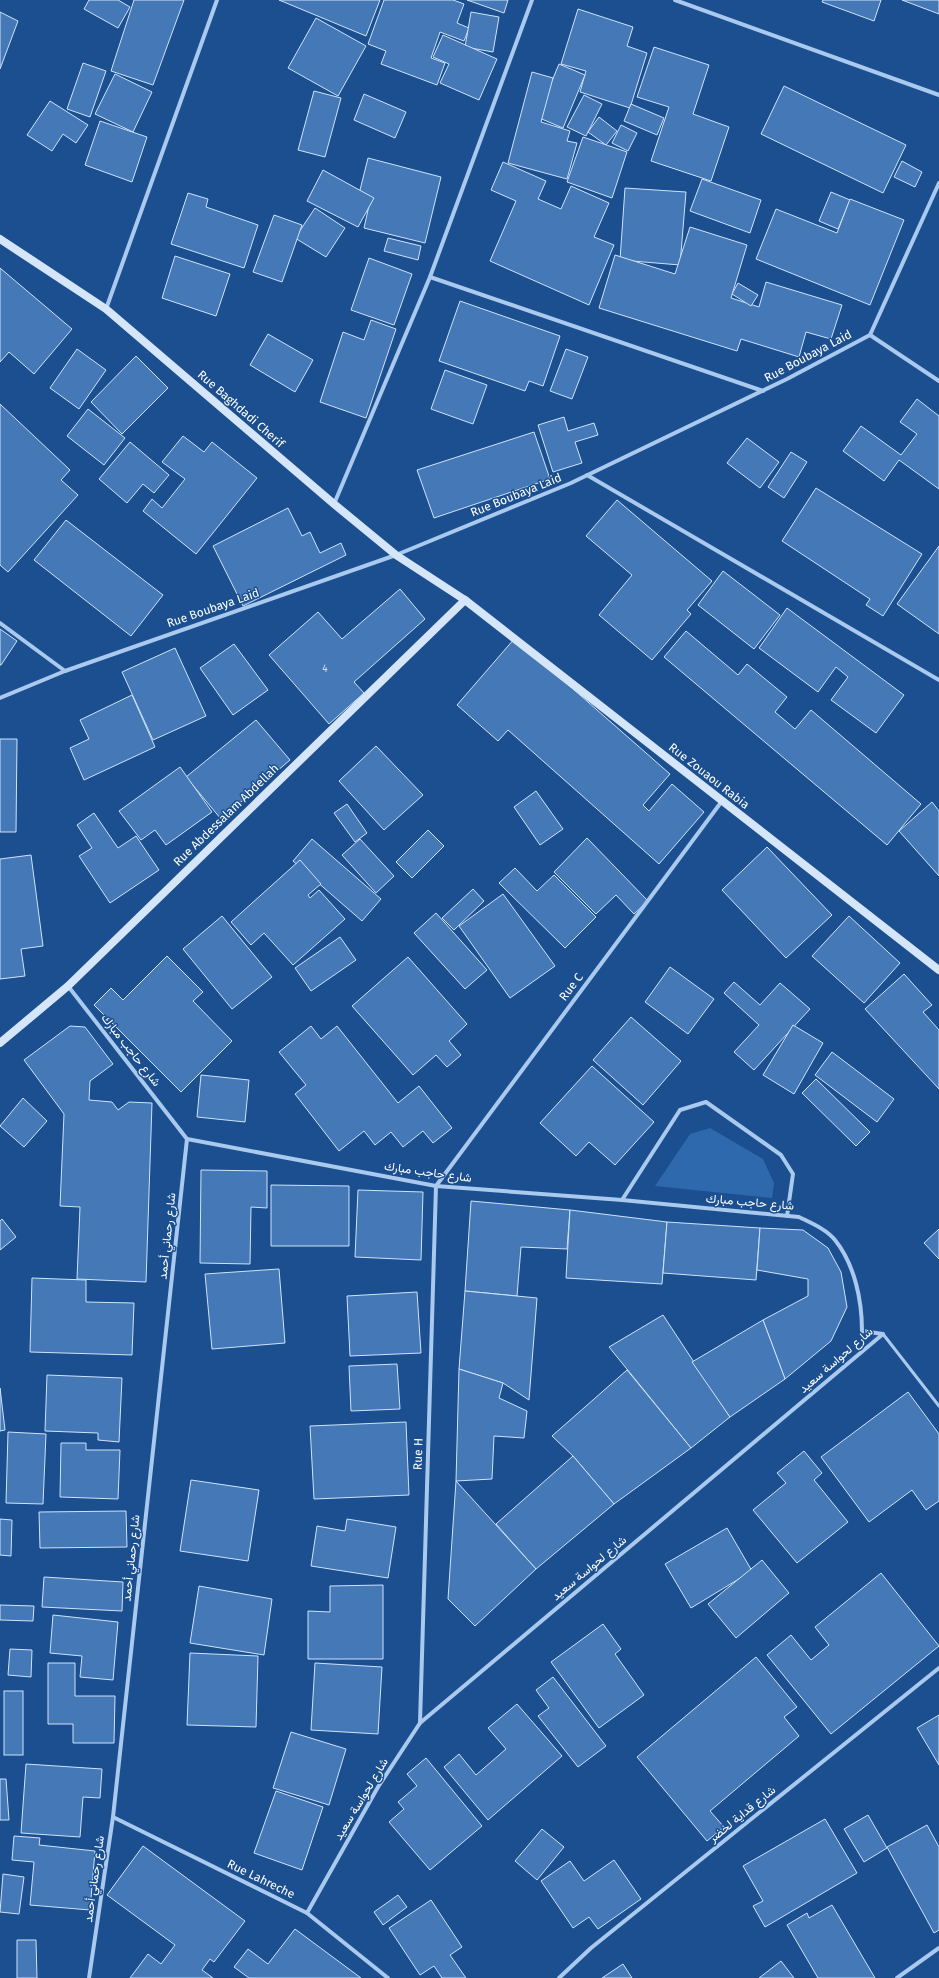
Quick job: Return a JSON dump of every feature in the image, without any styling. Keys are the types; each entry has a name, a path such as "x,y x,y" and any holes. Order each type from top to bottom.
{"main road":[{"name":"Rue Baghdadi Cherif","path":"0,239 106,309 334,504 396,555 465,600"},
{"name":"Rue Zouaou Rabia","path":"465,600 939,970"},
{"name":"Rue Abdessalam Abdellah","path":"0,1043 68,986 465,600"}],"street":[{"path":"106,309 217,0"},
{"path":"334,504 430,277 532,0"},
{"path":"674,0 939,95"},
{"name":"Rue Boubaya Laid","path":"0,698 64,671 396,555 587,475 763,391 870,335 939,183"},
{"path":"430,277 763,391"},
{"path":"870,335 939,382"},
{"path":"587,475 939,680"},
{"path":"0,623 64,671"},
{"name":"Rue C","path":"436,1186 722,801"},
{"name":"شارع حاجب مبارك","path":"68,986 187,1139 436,1186 622,1200 798,1217 815,1225 835,1240 847,1260 854,1279"},
{"path":"622,1200 680,1110 706,1102 781,1155 793,1174 787,1216"},
{"name":"شارع رحماني أحمد","path":"89,1978 113,1817 187,1139"},
{"name":"Rue H","path":"420,1723 436,1186"},
{"name":"شارع لحواسة سعيد","path":"854,1279 862,1312 862,1331 883,1334"},
{"name":"شارع لحواسة سعيد","path":"307,1913 378,1787 420,1723 883,1334"},
{"name":"شارع قداية لخضر","path":"559,1978 591,1948 939,1668"},
{"name":"Rue Lahreche","path":"113,1817 307,1913 388,1978"},
{"path":"897,1978 939,1948"}],"lane":[{"path":"883,1334 939,1406"}],"shaded area":[{"path":"710,1128 763,1159 774,1183 772,1198 655,1186 690,1134"}],"building":[{"path":"89,0 118,0 130,7 118,28 84,9"},
{"path":"134,0 184,0 153,85 111,71"},
{"path":"279,0 380,0 366,36"},
{"path":"384,0 453,0 464,4 457,23 469,28 464,41 440,32 431,58 445,63 437,85 381,64 386,51 368,44"},
{"path":"467,0 508,0 504,13"},
{"path":"823,0 881,0 874,21 822,2"},
{"path":"902,0 939,0 939,14"},
{"path":"578,9 633,27 627,46 647,53 630,108 580,92 586,71 561,64"},
{"path":"0,12 18,21 0,69"},
{"path":"471,12 499,17 493,52 465,47"},
{"path":"316,18 366,46 338,96 288,68"},
{"path":"443,35 497,59 479,100 440,83 449,64 433,57"},
{"path":"654,47 709,65 693,114 729,127 711,181 651,161 669,107 637,97"},
{"path":"83,63 106,71 90,117 67,109"},
{"path":"559,64 585,75 563,128 537,117"},
{"path":"532,72 553,78 541,122 570,131 567,141 577,143 567,179 508,163"},
{"path":"115,74 152,92 133,132 95,114"},
{"path":"784,86 906,145 883,193 761,134"},
{"path":"314,91 341,98 325,157 298,150"},
{"path":"364,94 406,112 395,138 354,120"},
{"path":"584,95 602,104 586,136 567,127"},
{"path":"50,101 88,125 76,143 63,134 52,151 27,135"},
{"path":"631,104 664,118 657,135 624,121"},
{"path":"599,117 617,131 606,145 588,132"},
{"path":"100,121 147,137 132,182 85,165"},
{"path":"621,125 637,133 628,151 612,143"},
{"path":"583,137 627,152 612,198 567,182"},
{"path":"368,158 441,177 425,243 364,228 370,201 358,198"},
{"path":"902,161 922,172 915,187 894,177"},
{"path":"503,162 546,181 538,199 561,209 571,186 609,203 594,237 614,245 589,305 490,261 516,201 491,190"},
{"path":"323,170 374,198 358,227 307,201"},
{"path":"702,179 761,200 750,233 690,211"},
{"path":"625,188 686,192 680,265 620,260"},
{"path":"831,192 850,200 838,229 819,221"},
{"path":"188,193 208,199 206,207 258,225 244,268 171,244"},
{"path":"850,199 904,220 870,305 756,259 776,209 837,233"},
{"path":"315,208 345,228 326,257 295,238"},
{"path":"274,215 302,225 282,282 253,272"},
{"path":"690,227 747,245 731,298 759,307 766,282 842,305 831,339 806,332 799,357 741,339 737,351 599,308 615,255 675,274"},
{"path":"388,238 421,246 418,260 384,251"},
{"path":"175,256 230,274 216,316 162,298"},
{"path":"369,258 412,274 394,325 351,310"},
{"path":"0,268 72,329 34,374 9,352 0,362"},
{"path":"738,283 758,295 751,306 732,294"},
{"path":"460,301 560,336 543,386 529,381 525,391 439,361"},
{"path":"371,320 396,329 366,418 320,402 343,332 364,340"},
{"path":"268,334 313,360 295,392 250,365"},
{"path":"77,349 106,370 79,409 50,388"},
{"path":"566,349 588,357 572,399 550,391"},
{"path":"136,356 168,388 122,434 91,402"},
{"path":"445,370 487,385 473,424 431,409"},
{"path":"917,399 939,416 939,489 899,460 884,481 843,451 861,426 901,455 917,434 900,422"},
{"path":"0,404 70,470 61,480 78,495 8,572 0,565"},
{"path":"88,409 125,438 104,465 67,436"},
{"path":"564,417 568,431 594,423 598,435 575,442 582,463 553,472 538,425"},
{"path":"534,432 550,479 434,518 417,470"},
{"path":"183,436 204,452 212,442 257,478 196,554 143,511 152,499 162,508 185,479 162,462"},
{"path":"747,438 779,462 760,488 727,463"},
{"path":"130,442 169,475 154,493 143,484 127,503 99,479"},
{"path":"791,452 807,462 784,498 768,487"},
{"path":"816,488 922,554 883,616 866,605 870,599 782,541"},
{"path":"617,500 712,581 687,610 691,614 652,660 599,615 632,575 586,536"},
{"path":"288,508 302,536 310,532 320,553 341,543 346,555 243,606 213,546"},
{"path":"66,520 163,595 131,636 34,560"},
{"path":"939,546 939,634 897,604"},
{"path":"723,571 780,615 754,649 698,605"},
{"path":"400,589 425,619 354,682 364,693 329,724 269,655 318,612 342,639"},
{"path":"787,608 904,695 876,733 831,700 848,677 836,667 818,692 759,648"},
{"path":"0,629 17,641 1,665 0,665"},
{"path":"686,631 738,675 747,664 787,697 775,712 795,729 811,710 921,804 887,845 664,657"},
{"path":"515,638 670,774 643,805 649,811 672,784 704,812 659,864 508,730 498,741 457,705"},
{"path":"234,644 268,690 233,715 200,668"},
{"path":"175,648 206,716 153,740 122,672"},
{"path":"132,695 155,747 84,780 70,748 89,739 80,720"},
{"path":"256,720 290,760 221,819 186,777"},
{"path":"0,739 17,739 16,832 0,832"},
{"path":"376,746 423,795 384,830 339,781"},
{"path":"180,767 212,812 166,845 155,830 141,840 119,811"},
{"path":"536,791 563,829 540,845 514,807"},
{"path":"932,802 939,811 939,876 899,831"},
{"path":"347,804 367,833 355,842 334,813"},
{"path":"94,813 118,848 136,836 159,870 110,903 79,856 92,848 77,825"},
{"path":"428,830 444,846 412,878 396,862"},
{"path":"587,838 648,901 634,914 616,895 596,914 554,872"},
{"path":"312,839 381,899 362,921 293,861"},
{"path":"360,839 394,876 376,893 342,855"},
{"path":"767,847 832,915 786,958 722,890"},
{"path":"31,855 43,946 21,949 25,976 0,979 0,859"},
{"path":"300,860 321,884 308,895 310,898 319,890 345,919 293,965 264,933 251,945 231,922"},
{"path":"515,868 537,891 554,875 596,917 565,948 499,883"},
{"path":"473,889 484,901 454,930 442,918"},
{"path":"503,894 555,966 510,998 459,926"},
{"path":"436,913 487,970 465,989 414,933"},
{"path":"222,916 272,977 232,1009 183,949"},
{"path":"849,916 900,963 864,1003 812,956"},
{"path":"340,937 356,960 311,991 295,968"},
{"path":"167,956 203,992 193,1001 232,1041 181,1092 94,1005 111,988 123,1000"},
{"path":"408,957 467,1024 449,1041 461,1055 447,1067 436,1055 413,1075 352,1006"},
{"path":"670,967 714,999 688,1034 645,1002"},
{"path":"904,974 932,1005 923,1012 939,1030 939,1089 865,1009"},
{"path":"734,982 760,1005 780,983 810,1009 754,1070 734,1052 759,1025 724,993"},
{"path":"631,1017 681,1061 643,1105 593,1060"},
{"path":"793,1025 823,1043 794,1094 763,1075"},
{"path":"70,1026 85,1027 113,1064 90,1081 89,1100 112,1102 118,1110 129,1102 152,1103 146,1282 77,1279 80,1207 60,1206 64,1114 24,1060"},
{"path":"311,1026 321,1039 337,1026 398,1103 419,1086 452,1128 433,1143 423,1131 403,1147 391,1132 375,1145 364,1131 339,1151 295,1094 306,1085 279,1052"},
{"path":"832,1052 894,1099 877,1122 815,1075"},
{"path":"592,1066 654,1122 615,1165 589,1142 576,1156 540,1123"},
{"path":"201,1075 249,1080 245,1122 197,1117"},
{"path":"816,1079 870,1132 856,1146 802,1093"},
{"path":"23,1098 47,1121 24,1147 0,1126"},
{"path":"201,1170 267,1171 267,1208 251,1207 250,1264 200,1263"},
{"path":"271,1185 349,1186 349,1246 271,1246"},
{"path":"358,1190 423,1192 421,1260 355,1257"},
{"path":"471,1201 570,1210 567,1249 521,1247 517,1296 465,1291"},
{"path":"570,1210 667,1222 662,1284 566,1278"},
{"path":"2,1219 16,1237 0,1250 0,1221"},
{"path":"667,1222 760,1228 756,1280 663,1273"},
{"path":"760,1228 803,1230 828,1248 841,1272 847,1307 831,1341 785,1379 763,1320 808,1296 808,1279 757,1270"},
{"path":"939,1229 939,1259 924,1243"},
{"path":"279,1269 285,1343 212,1349 205,1274"},
{"path":"32,1278 86,1280 86,1302 134,1303 132,1355 30,1352"},
{"path":"465,1291 537,1298 529,1400 503,1383 459,1369"},
{"path":"417,1292 421,1353 350,1356 347,1296"},
{"path":"663,1315 730,1417 691,1448 609,1347"},
{"path":"763,1320 785,1379 730,1417 692,1362"},
{"path":"397,1364 400,1409 351,1411 349,1366"},
{"path":"459,1369 503,1383 499,1398 527,1411 524,1438 494,1436 492,1479 456,1481"},
{"path":"627,1370 691,1448 614,1504 573,1456 552,1436"},
{"path":"47,1375 122,1378 119,1442 98,1440 98,1433 45,1431"},
{"path":"0,1388 5,1430 0,1431"},
{"path":"908,1392 939,1434 939,1501 926,1510 912,1490 869,1522 821,1457"},
{"path":"406,1422 409,1495 314,1499 310,1426"},
{"path":"8,1432 46,1434 43,1504 6,1503"},
{"path":"61,1443 86,1443 86,1450 120,1450 118,1499 60,1497"},
{"path":"804,1451 822,1473 814,1480 848,1522 797,1563 753,1510 786,1483 777,1473"},
{"path":"573,1456 614,1504 536,1569 496,1524"},
{"path":"191,1480 259,1490 248,1561 180,1551"},
{"path":"456,1481 536,1569 475,1626 448,1599"},
{"path":"126,1511 127,1547 40,1548 39,1512"},
{"path":"0,1519 12,1520 11,1556 0,1555"},
{"path":"347,1519 396,1527 388,1578 311,1566 317,1526 345,1531"},
{"path":"727,1528 752,1571 691,1608 665,1564"},
{"path":"762,1560 789,1593 736,1638 708,1604"},
{"path":"881,1573 939,1646 831,1734 767,1655 791,1635 811,1660 829,1645 815,1627"},
{"path":"44,1577 123,1582 122,1611 42,1607"},
{"path":"383,1585 383,1659 308,1659 308,1611 330,1612 330,1586"},
{"path":"199,1586 272,1599 264,1655 190,1643"},
{"path":"0,1605 34,1606 33,1621 0,1620"},
{"path":"53,1615 118,1622 113,1680 80,1677 82,1656 50,1653"},
{"path":"603,1624 621,1649 615,1654 644,1695 599,1728 551,1662"},
{"path":"10,1649 32,1650 31,1677 8,1675"},
{"path":"190,1653 258,1656 256,1727 187,1725"},
{"path":"756,1657 797,1707 784,1717 799,1736 710,1811 724,1827 707,1841 637,1757"},
{"path":"48,1663 75,1663 75,1696 115,1696 114,1743 73,1743 73,1724 48,1724"},
{"path":"315,1663 382,1667 378,1734 311,1730"},
{"path":"553,1677 606,1746 578,1767 538,1716 549,1708 536,1690"},
{"path":"4,1691 23,1691 23,1755 4,1755"},
{"path":"517,1704 562,1756 488,1820 444,1767 459,1754 476,1775 506,1749 488,1728"},
{"path":"939,1715 939,1765 917,1728"},
{"path":"291,1732 346,1749 329,1805 273,1788"},
{"path":"426,1758 482,1826 430,1870 389,1822 404,1809 398,1802 417,1786 407,1774"},
{"path":"26,1764 102,1769 100,1798 83,1797 80,1837 21,1833"},
{"path":"0,1779 6,1779 9,1820 0,1820"},
{"path":"276,1791 323,1807 302,1870 254,1853"},
{"path":"868,1815 887,1848 864,1862 844,1829"},
{"path":"825,1819 857,1873 765,1927 753,1906 763,1901 743,1866"},
{"path":"927,1825 939,1847 939,1930 934,1933 887,1847"},
{"path":"542,1829 564,1847 537,1880 515,1861"},
{"path":"14,1836 40,1838 39,1845 95,1851 90,1910 30,1905 34,1862 12,1860"},
{"path":"143,1846 245,1921 214,1962 210,1959 202,1970 213,1978 130,1978 148,1954 161,1964 175,1945 107,1895"},
{"path":"614,1860 641,1899 598,1929 589,1917 573,1928 541,1881 570,1861 584,1881"},
{"path":"3,1874 24,1877 19,1914 0,1912"},
{"path":"398,1895 407,1907 383,1925 374,1912"},
{"path":"431,1900 462,1947 450,1955 466,1978 442,1978 434,1966 420,1975 389,1928"},
{"path":"832,1905 875,1978 818,1978 787,1925 807,1913 809,1918"},
{"path":"295,1929 361,1978 249,1978 234,1967 248,1949 268,1964"},
{"path":"17,1940 36,1940 37,1978 17,1978"},
{"path":"781,1961 794,1978 759,1978"},
{"path":"623,1964 632,1978 602,1978"}]}
